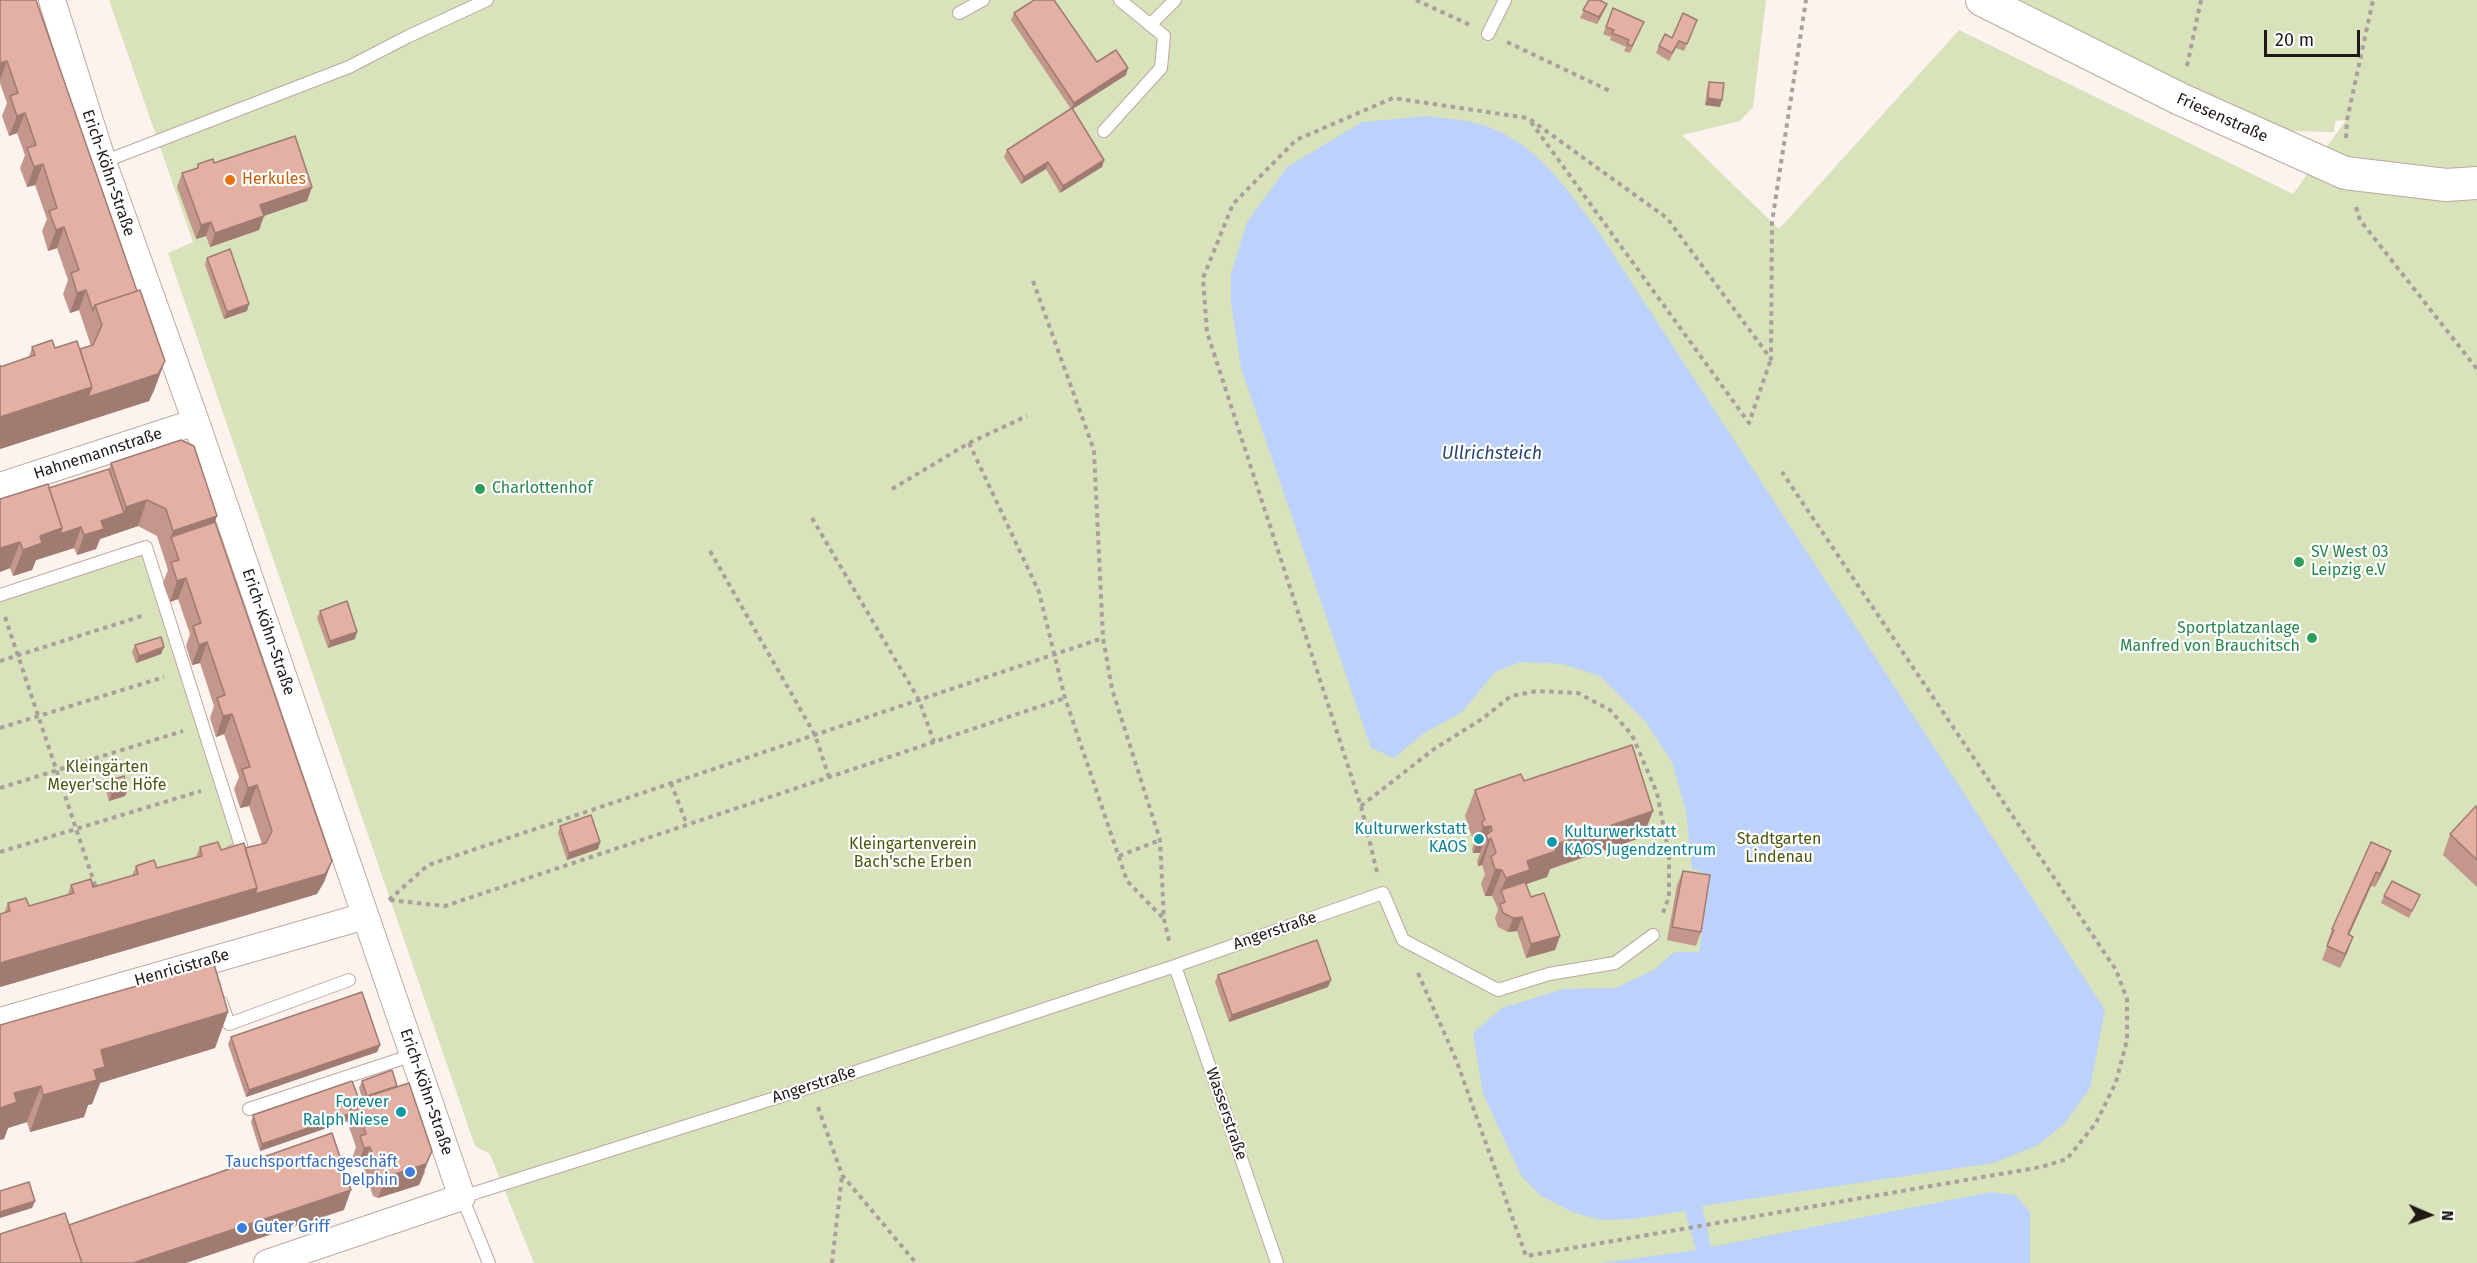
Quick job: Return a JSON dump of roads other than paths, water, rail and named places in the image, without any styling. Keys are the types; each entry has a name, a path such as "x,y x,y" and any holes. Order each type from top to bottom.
{"street":[{"name":"Erich-Köhn-Straße","path":"52,0 103,162 196,422 462,1197"},
{"name":"Friesenstraße","path":"1982,0 2180,99 2345,172 2446,185 2477,183"},
{"name":"Hahnemannstraße","path":"0,486 196,422"},
{"name":"Henricistraße","path":"0,1021 208,966 365,916"},
{"name":"Angerstraße","path":"279,1261 462,1197"}],"lane":[{"path":"103,162 349,67 487,0"},
{"path":"959,13 983,0"},
{"path":"1104,131 1161,68 1164,36 1120,0"},
{"path":"1150,25 1175,0"},
{"path":"1488,34 1505,0"},
{"path":"0,595 146,547 242,849 220,855"},
{"name":"Angerstraße","path":"462,1197 810,1087 1175,966 1383,893 1403,940 1498,990 1549,974 1615,963 1653,935"},
{"name":"Wasserstraße","path":"1175,966 1277,1263"},
{"path":"216,988 229,1024 349,980"},
{"path":"249,1109 413,1055"},
{"name":"Erich-Köhn-Straße","path":"462,1197 489,1263"}],"water":[{"name":"Ullrichsteich","path":"1427,116 1469,121 1501,132 1533,154 1573,197 1596,228 2105,1010 2090,1088 2065,1123 2038,1145 1993,1163 1702,1206 1711,1247 1991,1192 2015,1195 2030,1212 2030,1263 1602,1263 1696,1250 1685,1211 1632,1219 1601,1220 1575,1213 1541,1196 1522,1177 1483,1094 1473,1033 1502,1008 1563,989 1615,988 1654,970 1674,952 1699,952 1710,875 1692,869 1686,812 1672,762 1645,721 1600,676 1562,664 1520,662 1495,672 1462,712 1424,733 1394,758 1371,748 1241,368 1231,302 1231,274 1247,222 1287,167 1362,122"}],"place":[{"name":"Herkules","path":"230,180"},
{"name":"Charlottenhof","path":"480,489"},
{"name":"SV West 03 Leipzig e.V","path":"2299,562"},
{"name":"Sportplatzanlage Manfred von Brauchitsch","path":"2312,638"},
{"name":"Kulturwerkstatt KAOS","path":"1479,839"},
{"name":"Kulturwerkstatt KAOS Jugendzentrum","path":"1552,842"},
{"name":"Forever Ralph Niese","path":"401,1112"},
{"name":"Tauchsportfachgeschäft Delphin","path":"410,1172"},
{"name":"Guter Griff","path":"242,1228"}],"park label":[{"name":"Kleingärten Meyer'sche Höfe","path":"107,777"},
{"name":"Stadtgarten Lindenau","path":"1779,849"},
{"name":"Kleingartenverein Bach'sche Erben","path":"913,854"}]}
